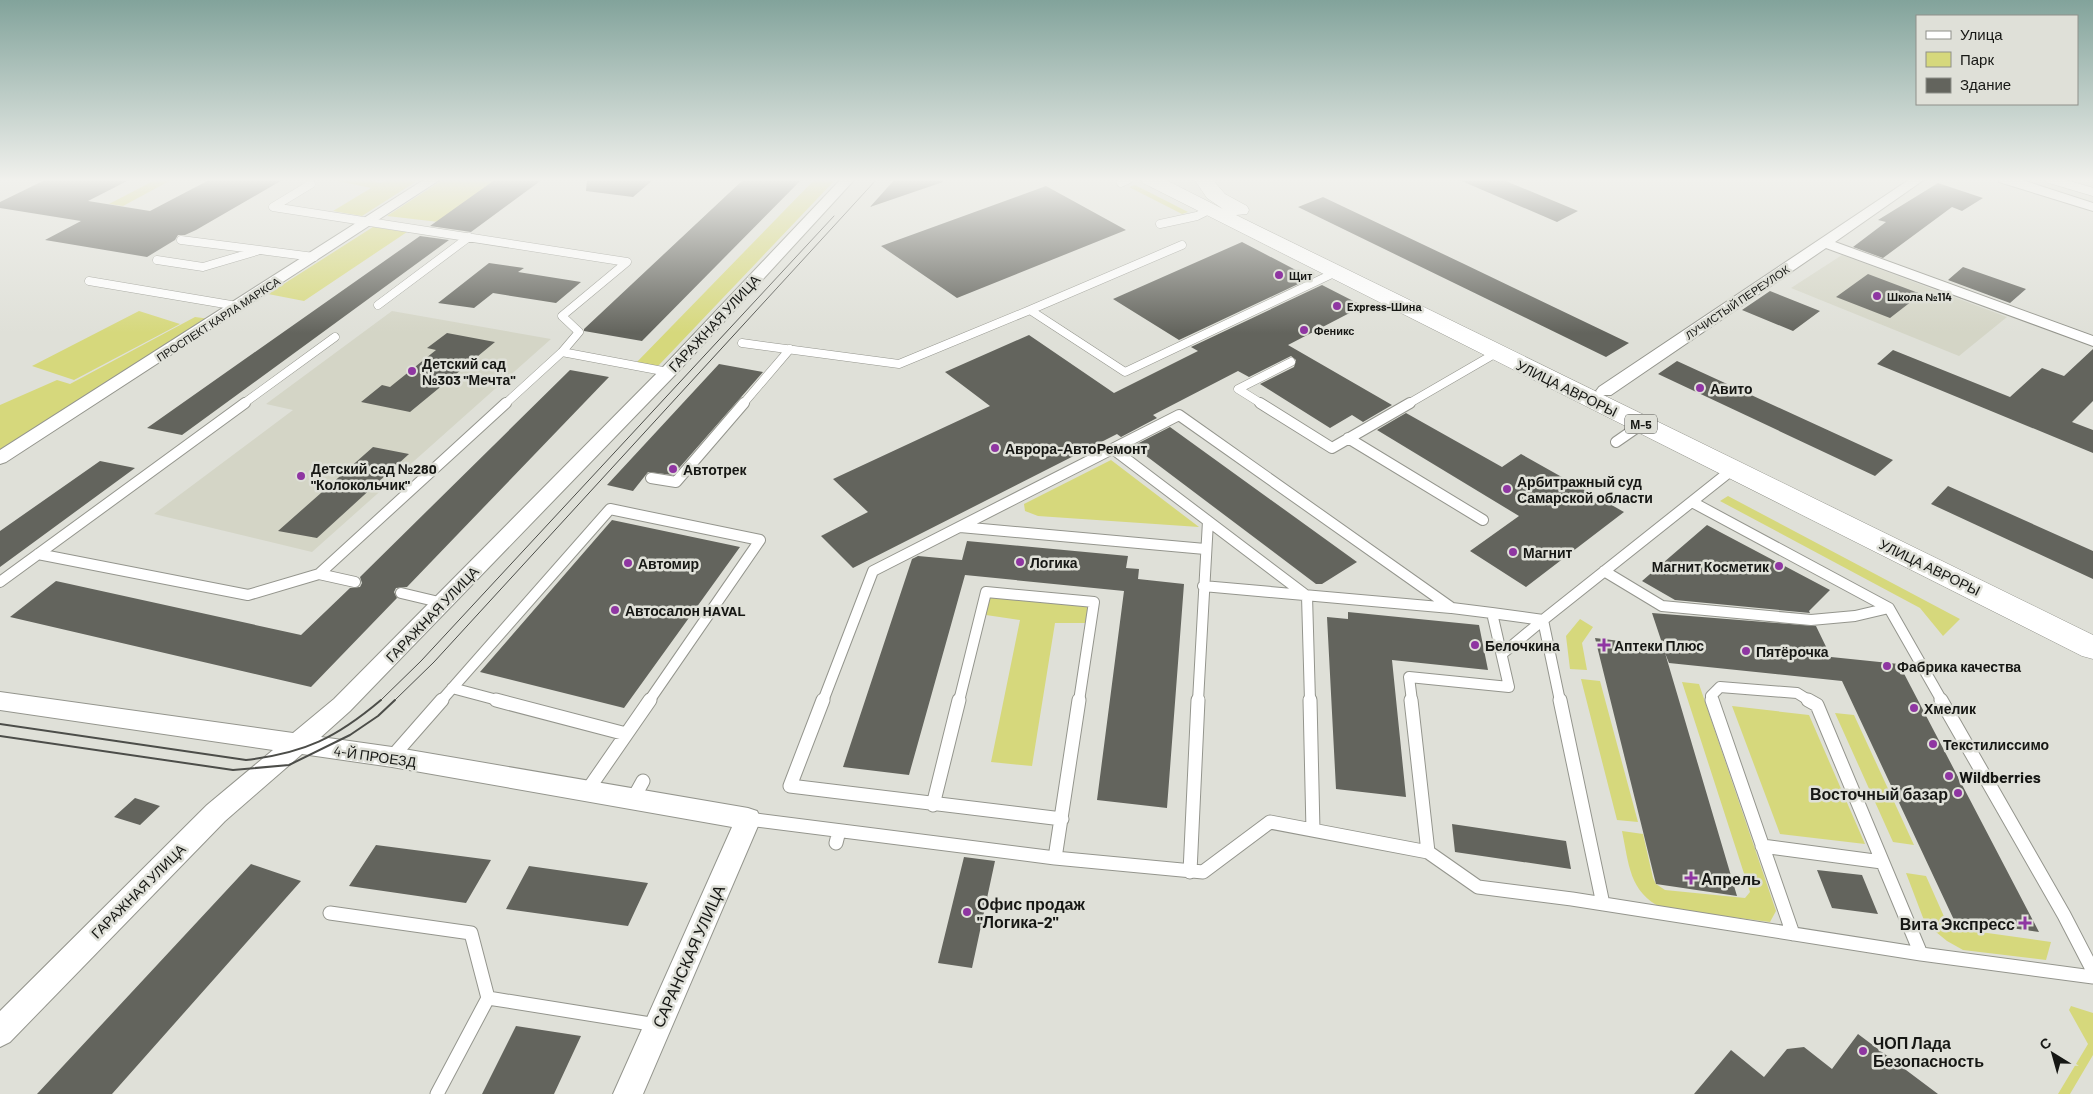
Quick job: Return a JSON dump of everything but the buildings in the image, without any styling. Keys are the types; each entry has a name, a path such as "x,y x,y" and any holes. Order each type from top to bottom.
{"main road":[{"name":"УЛИЦА АВРОРЫ","path":"1249,230 2093,648"},
{"name":"УЛИЦА АВРОРЫ","path":"1279,230 2093,629"}],"street":[{"name":"ПРОСПЕКТ КАРЛА МАРКСА","path":"0,458 356,230"},
{"name":"ГАРАЖНАЯ УЛИЦА","path":"0,1032 216,813 296,743 342,706 668,372 801,230"},
{"name":"ЛУЧИСТЫЙ ПЕРЕУЛОК","path":"1605,391 1843,230"},
{"path":"1824,243 2093,341"},
{"name":"4-Й ПРОЕЗД","path":"0,701 392,757 587,791 638,790 748,819"},
{"name":"САРАНСКАЯ УЛИЦА","path":"628,1094 748,819"}],"lane":[{"path":"38,554 248,596 319,574 562,352 579,332 562,316 627,262 423,230"},
{"path":"378,305 469,237"},
{"path":"181,240 314,257"},
{"path":"742,343 899,364 1182,245"},
{"path":"157,260 203,267 261,250"},
{"path":"1030,310 1125,372 1334,273"},
{"path":"89,281 237,306"},
{"path":"0,582 335,336"},
{"path":"651,478 676,482 790,349"},
{"path":"562,352 668,372"},
{"path":"1291,362 1238,389 1332,448 1496,353"},
{"path":"1062,819 790,786 873,571 1180,415 1452,608"},
{"path":"1616,442 1642,424"},
{"path":"1348,438 1483,520"},
{"path":"1113,449 1306,596"},
{"path":"1502,654 1734,469"},
{"path":"1692,502 1889,608 2064,915 2093,971"},
{"path":"392,757 610,509 760,540 587,791"},
{"path":"1190,872 1203,586 1208,521"},
{"path":"959,527 1206,549"},
{"path":"1604,571 1662,606 1811,620 1855,616 1889,608"},
{"path":"319,574 355,582"},
{"path":"1203,586 1452,608 1543,620"},
{"path":"933,804 986,592 1094,602 1055,858"},
{"path":"401,593 443,603"},
{"path":"1306,596 1313,830"},
{"path":"1428,852 1409,677 1509,687 1492,613"},
{"path":"1543,620 1603,904"},
{"path":"1793,934 1711,696 1720,687 1797,693 1817,705 1921,954"},
{"path":"452,688 626,734"},
{"path":"748,819 837,837 1190,872 1203,872 1270,822 1428,852 1478,887 1603,904 1921,954 2093,977"},
{"path":"1762,846 1882,862"},
{"path":"330,913 470,933 488,998 437,1094"},
{"path":"488,998 658,1025"}],"shaded area":[{"path":"1842,255 2007,317 1959,356 1791,288"},
{"path":"392,311 551,339 312,552 154,514 293,410 266,404"}],"green space":[{"path":"368,230 407,232 304,301 268,294"},
{"path":"765,230 787,230 659,365 654,367 635,364"},
{"path":"139,311 180,324 74,380 32,366"},
{"path":"195,317 210,319 0,453 0,405 57,380 70,384"},
{"path":"1111,460 1199,527 1038,516 1025,511 1024,504"},
{"path":"1728,496 1960,619 1943,636 1920,608 1720,501"},
{"path":"992,595 1087,604 1089,608 1085,623 1055,623 1032,766 991,762 1020,620 986,615 989,598"},
{"path":"1580,619 1593,627 1582,643 1587,670 1570,669 1566,636"},
{"path":"1581,679 1600,681 1638,822 1617,820"},
{"path":"1682,682 1699,684 1776,911 1770,922 1662,908 1643,894 1632,876 1622,831 1643,834 1653,878 1656,884 1665,890 1745,898 1750,892"},
{"path":"1732,706 1809,715 1865,844 1780,834"},
{"path":"1835,713 1854,715 1914,845 1893,842"},
{"path":"1906,873 1926,876 1946,921 1959,929 2051,942 2046,960 1963,950 1947,941 1925,923"},
{"path":"2071,1006 2093,1013 2093,1055 2070,1094 2058,1094 2088,1044 2069,1010"}],"tram line":[{"path":"380,701 421,661 821,230"},
{"path":"394,701 434,662 830,230"},
{"path":"0,724 246,760 286,753 319,742 349,724 381,700"},
{"path":"0,736 233,770 289,765 350,735 378,716 395,700"}],"place":[{"name":"Щит","path":"1279,275"},
{"name":"Школа №114","path":"1877,296"},
{"name":"Express-Шина","path":"1337,306"},
{"name":"Феникс","path":"1304,330"},
{"name":"Детский сад №303 \"Мечта\"","path":"412,371"},
{"name":"Авито","path":"1700,388"},
{"name":"Аврора-АвтоРемонт","path":"995,448"},
{"name":"Автотрек","path":"673,469"},
{"name":"Детский сад №280 \"Колокольчик\"","path":"301,476"},
{"name":"Арбитражный суд Самарской области","path":"1507,489"},
{"name":"Магнит","path":"1513,552"},
{"name":"Логика","path":"1020,562"},
{"name":"Автомир","path":"628,563"},
{"name":"Магнит Косметик","path":"1779,566"},
{"name":"Автосалон HAVAL","path":"615,610"},
{"name":"Белочкина","path":"1475,645"},
{"name":"Аптеки Плюс","path":"1604,645"},
{"name":"Пятёрочка","path":"1746,651"},
{"name":"Фабрика качества","path":"1887,666"},
{"name":"Хмелик","path":"1914,708"},
{"name":"Текстилиссимо","path":"1933,744"},
{"name":"Wildberries","path":"1949,776"},
{"name":"Восточный базар","path":"1958,793"},
{"name":"Апрель","path":"1691,878"},
{"name":"Офис продаж \"Логика-2\"","path":"967,912"},
{"name":"Вита Экспресс","path":"2025,923"},
{"name":"ЧОП Лада Безопасность","path":"1863,1051"}]}
